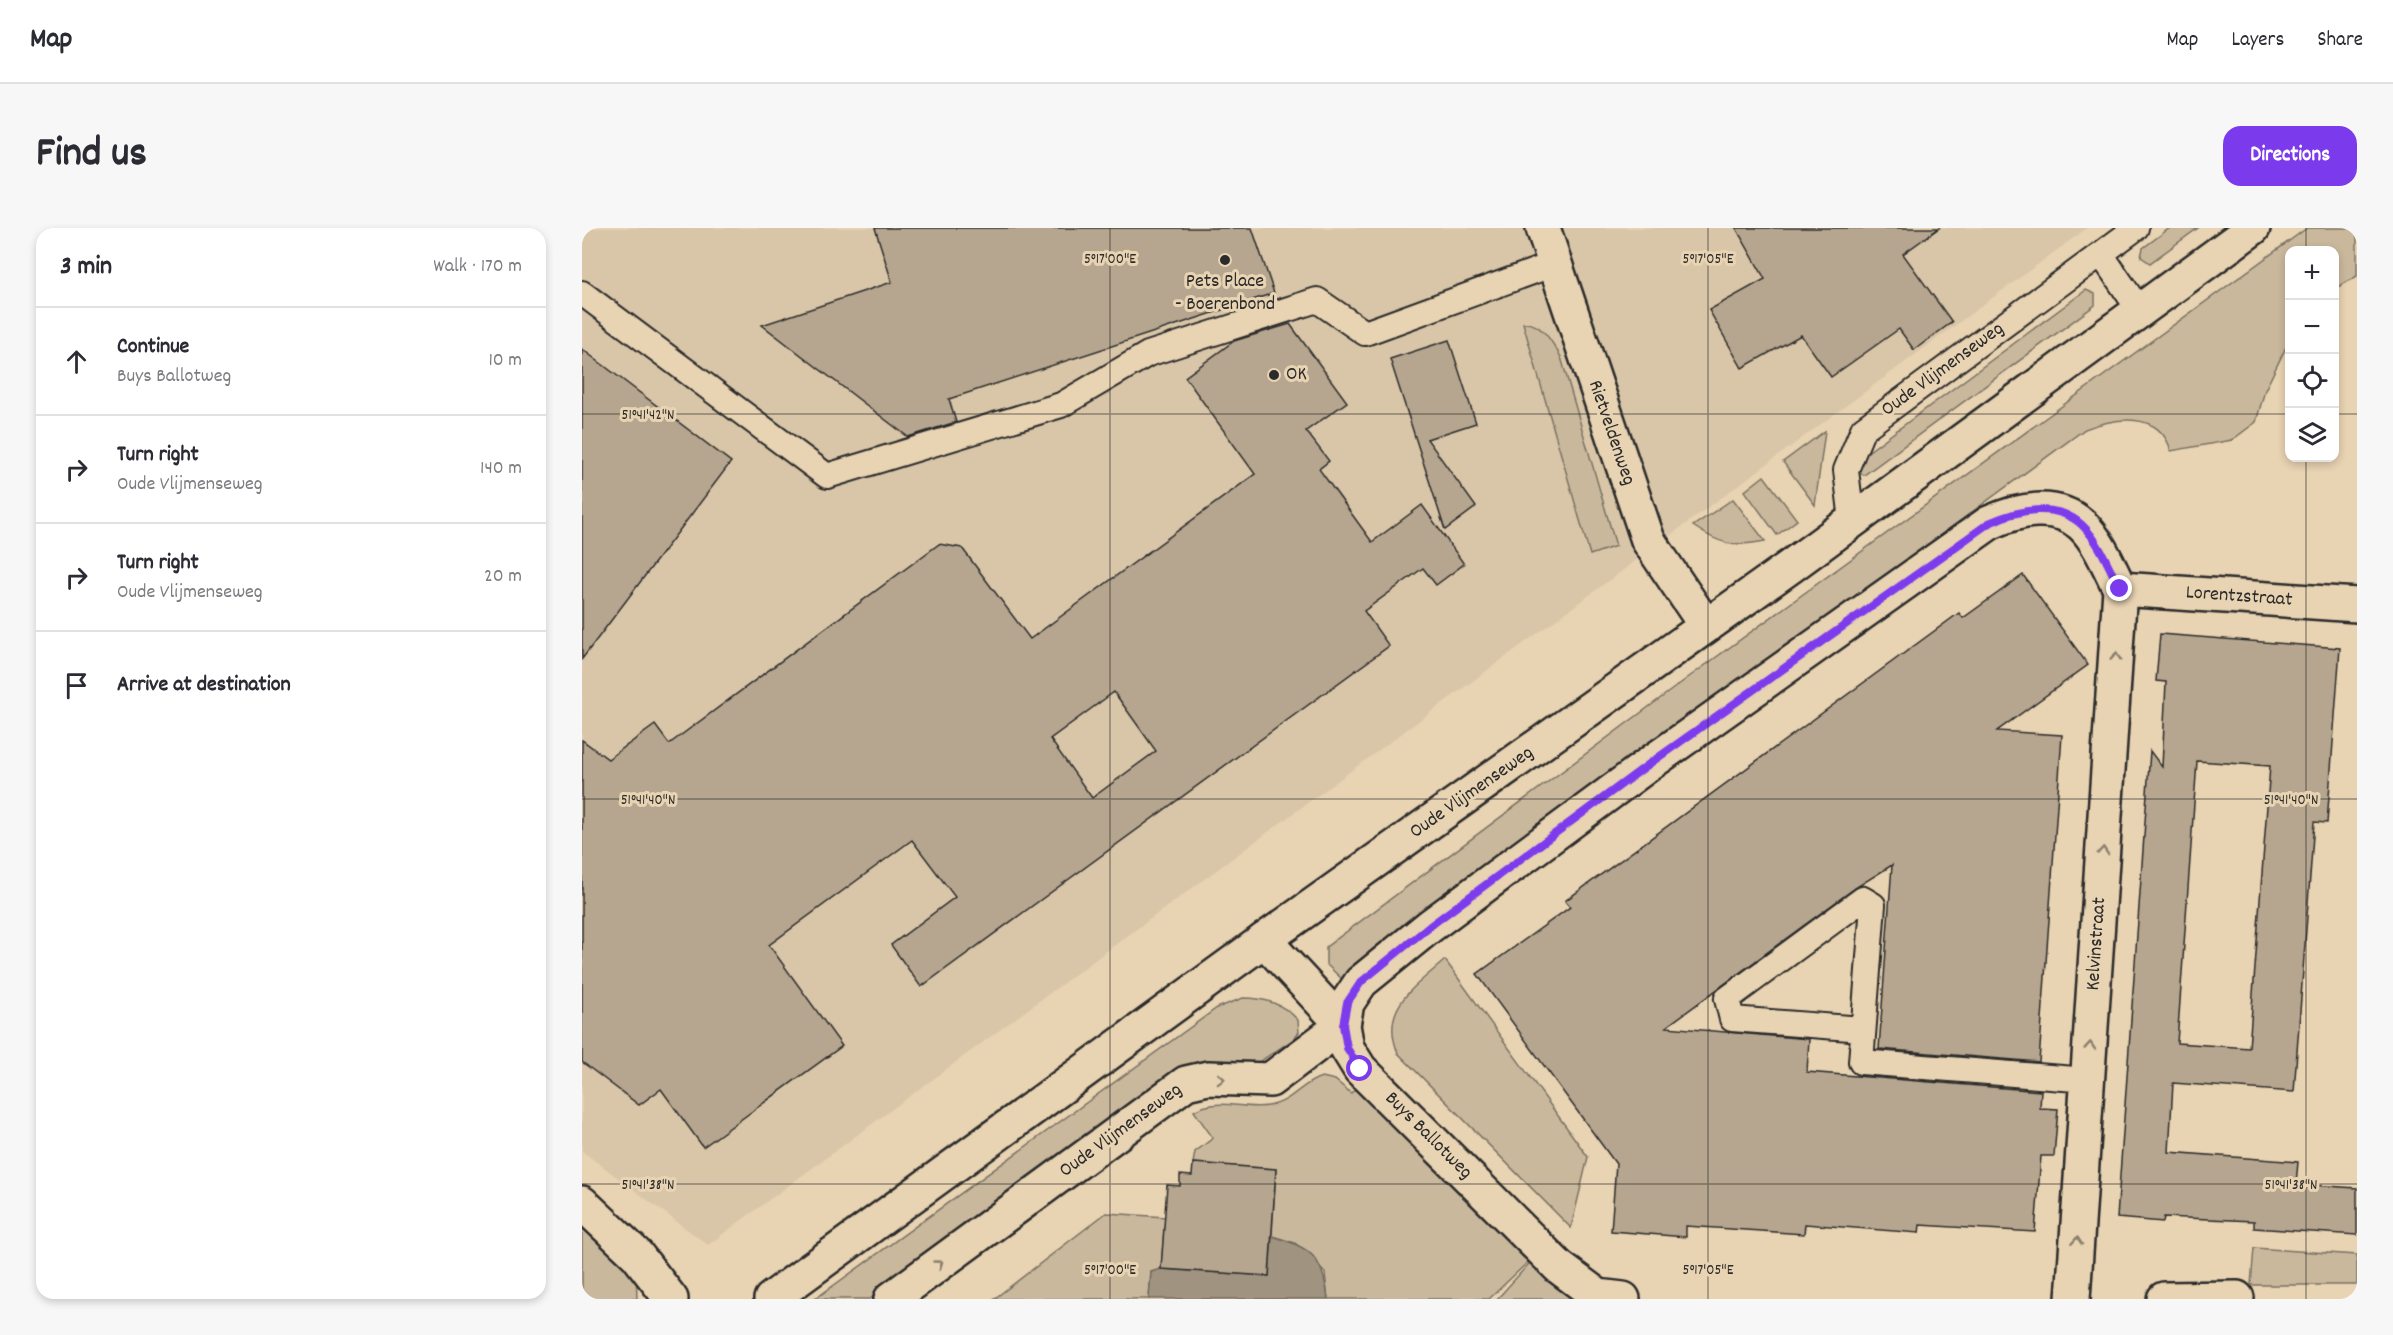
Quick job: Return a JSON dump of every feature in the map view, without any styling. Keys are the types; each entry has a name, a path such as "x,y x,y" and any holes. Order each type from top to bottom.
{"street":[{"name":"Rietveldenweg","path":"1543,228 1648,540 1706,626"},
{"name":"Oude Vlijmenseweg","path":"771,1299 1264,940 1852,521 2253,228"},
{"path":"1343,1025 1347,1003 1361,982 1430,926 1649,764 1989,523 2012,512 2039,510 2061,514 2082,525 2104,557 2120,589"},
{"name":"Lorentzstraat","path":"2120,589 2357,605"},
{"name":"Kelvinstraat","path":"2073,1299 2120,589"},
{"name":"Buys Ballotweg","path":"1264,940 1343,1025 1347,1048 1360,1069 1559,1267 1598,1296 1623,1299"},
{"name":"Oude Vlijmenseweg","path":"891,1299 1186,1083 1208,1078 1270,1080 1343,1025"},
{"path":"582,1203 637,1255 672,1299"},
{"path":"2164,1299 2237,1298"}],"lane":[{"name":"Oude Vlijmenseweg","path":"1852,521 1846,470 1863,429 2136,228"},
{"path":"2101,254 2140,311"},
{"path":"582,293 827,476 1061,405 1148,354 1317,300 1365,333 1554,264"},
{"path":"1863,1029 1732,1019 1727,999 1863,899 1873,905 1861,1062 2088,1080"}],"shaded area":[{"path":"582,228 2087,228 708,1245 582,1151"},
{"path":"2170,228 2198,228 2150,263 2141,257 2143,248"},
{"path":"2307,228 2357,228 2357,276 2339,287 2339,246 2285,246 2285,349 2265,390 2256,422 2232,440 2171,451 2165,438 2147,423 2122,420 2085,429 1638,757 1342,979 1326,964 1326,947 1689,677"},
{"path":"2086,290 2095,294 2095,305 1864,475 1855,469 1857,460"},
{"path":"1523,323 1536,326 1541,330 1561,357 1616,546 1590,555"},
{"path":"1825,431 1815,505 1783,462"},
{"path":"1764,476 1797,520 1777,535 1745,491"},
{"path":"1733,499 1765,541 1744,544 1727,543 1693,526"},
{"path":"1445,960 1588,1157 1571,1228 1398,1053 1393,1037 1393,1023 1397,1010 1412,989"},
{"path":"1243,998 1259,999 1280,1006 1298,1020 1299,1032 1294,1039 1259,1062 1173,1076 870,1299 815,1299 1217,1008"},
{"path":"1322,1077 1335,1080 1351,1093 1359,1086 1529,1261 1489,1299 1328,1299 1325,1273 1295,1243 1272,1236 1276,1169 1193,1163 1195,1152 1213,1138 1194,1111 1223,1104 1253,1107 1273,1105"},
{"path":"1106,1213 1165,1217 1161,1269 1151,1272 1149,1299 994,1299"},
{"path":"582,1228 636,1269 637,1299 582,1299"},
{"path":"1272,1236 1297,1245 1313,1256 1323,1273 1328,1299 1149,1299 1151,1272 1161,1269 1269,1276"},
{"path":"1545,1246 1633,1299 1497,1299"},
{"path":"2254,1248 2357,1255 2357,1285 2251,1285"}],"building":[{"path":"875,228 1252,228 1274,293 949,399 956,422 908,437 762,325 892,282"},
{"path":"1736,228 1939,228 1903,254 1952,322 1914,350 1899,329 1831,377 1801,335 1742,368 1709,310 1765,279"},
{"path":"1290,324 1347,402 1306,431 1329,461 1319,469 1372,542 1422,505 1464,564 1436,585 1423,568 1364,611 1389,646 921,987 891,945 955,897 912,840 769,945 842,1046 703,1147 661,1089 639,1105 582,1062 582,740 608,759 655,725 669,744 939,544 962,548 1030,639 1255,474 1185,377 1234,341","holes":["1114,692 1156,751 1092,798 1050,739"]},
{"path":"1449,340 1476,423 1427,439 1476,507 1445,530 1390,359"},
{"path":"582,349 731,462 582,659"},
{"path":"2023,575 2088,665 1997,731 2062,735 2039,1062 1879,1049 1892,865 1855,888 1666,1027 1809,1039 1807,1072 2041,1091 2040,1108 2058,1109 2054,1156 2041,1156 2035,1232 1920,1225 1919,1233 1805,1224 1804,1234 1686,1226 1686,1237 1611,1231 1616,1164 1477,974 1570,907 1565,901 1959,613 1963,618"},
{"path":"2160,634 2340,648 2327,823 2314,822 2294,1092 2173,1083 2169,1152 2298,1162 2296,1184 2357,1188 2357,1235 2254,1228 2254,1221 2164,1217 2163,1222 2117,1218 2150,751 2162,767 2166,682 2156,681","holes":["2197,761 2270,766 2249,1048 2177,1043"]},
{"path":"1193,1163 1276,1169 1269,1276 1161,1269 1167,1185 1180,1186 1180,1175 1192,1176"}],"place":[{"name":"Pets Place - Boerenbond","path":"1225,260"},
{"name":"OK","path":"1274,375"}],"route":[{"path":"1360,1069 1347,1048 1343,1025 1347,1003 1361,982 1430,926 1649,764 1840,631 1989,523 2012,512 2039,510 2061,514 2082,525 2104,557 2120,589"}]}
